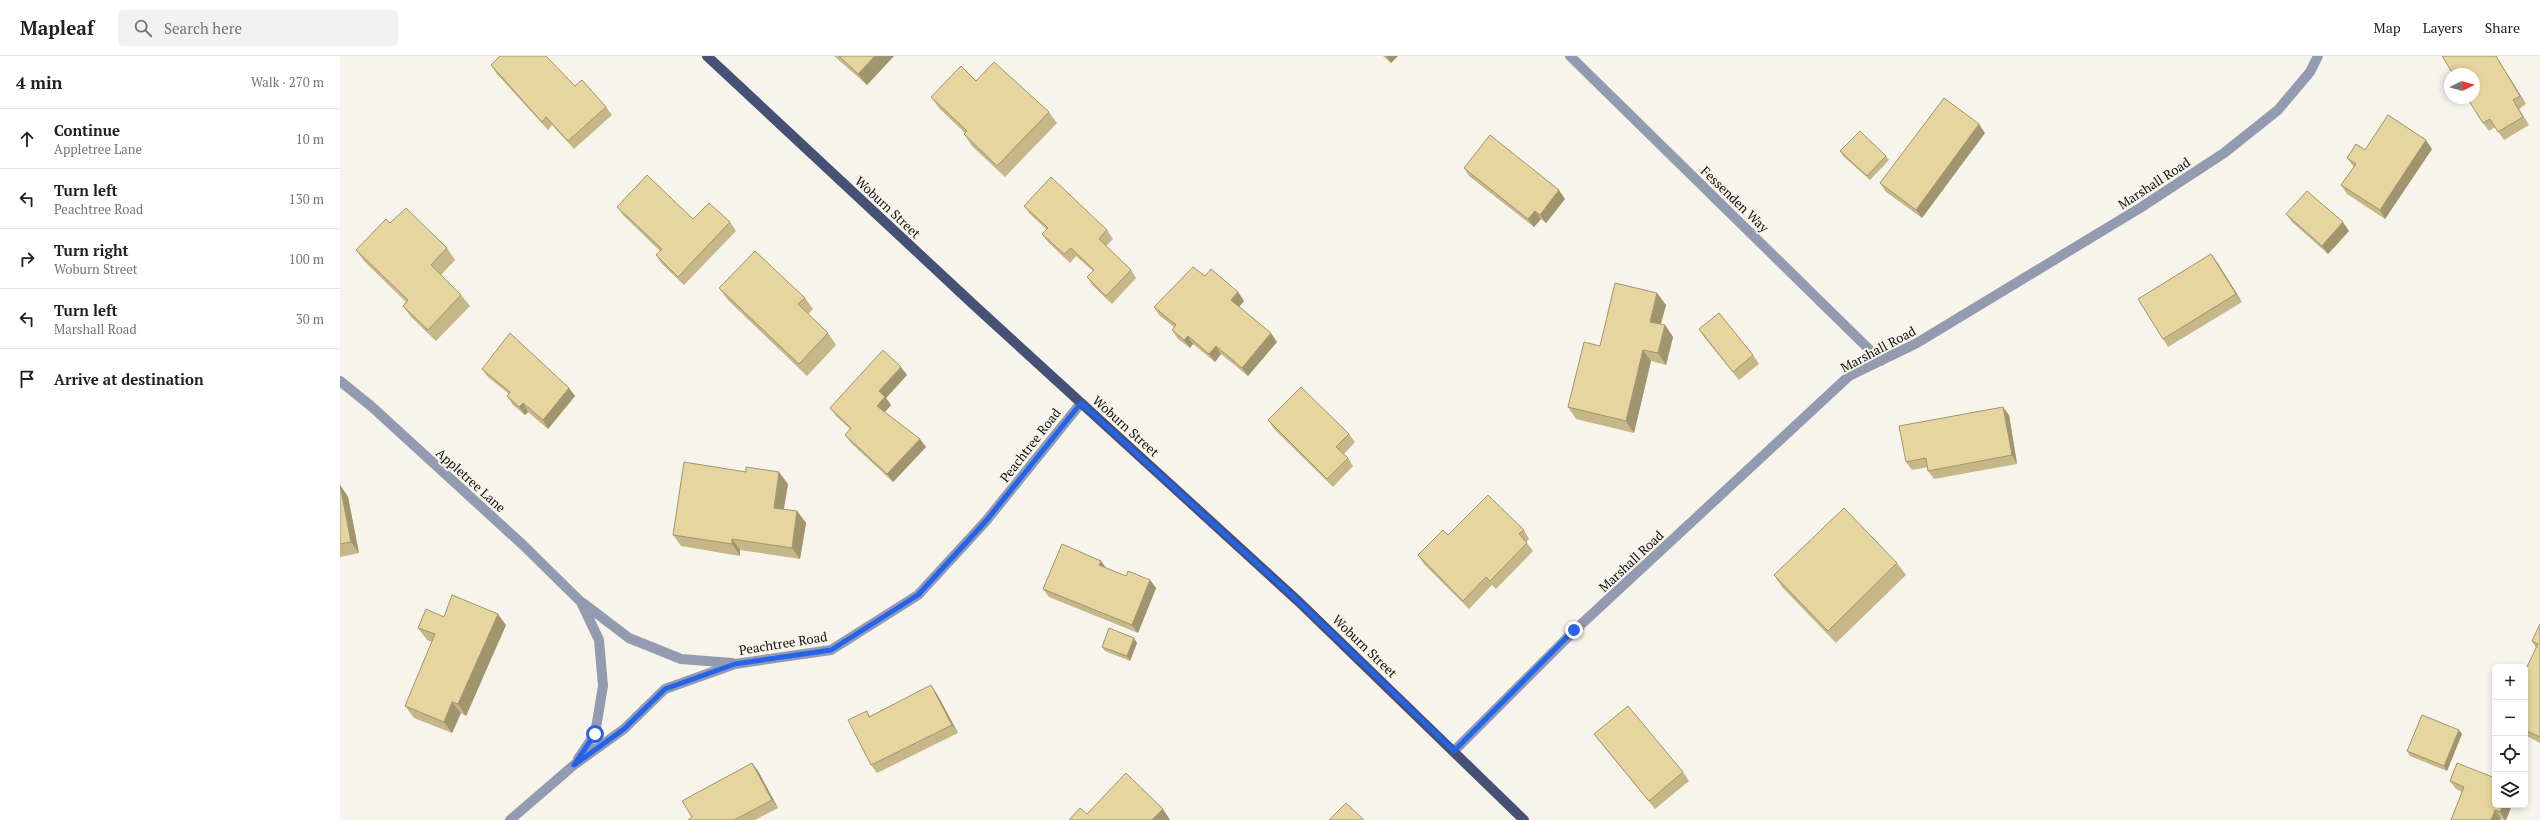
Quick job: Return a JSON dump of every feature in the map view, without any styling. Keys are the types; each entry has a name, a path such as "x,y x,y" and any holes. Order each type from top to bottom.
{"main road":[{"name":"Woburn Street","path":"707,56 1081,403 1304,606 1524,820"}],"street":[{"name":"Fessenden Way","path":"1570,56 1881,360"},
{"name":"Marshall Road","path":"1454,751 1574,630 1849,376 1917,343 2140,208 2224,153 2278,110 2310,72 2318,56"},
{"name":"Appletree Lane","path":"340,381 371,406 511,534 581,602 629,638 681,659 735,664"},
{"name":"Peachtree Road","path":"510,820 574,765 624,729 665,689 735,664 831,650 918,595 986,521 1081,403"},
{"name":"Appletree Lane","path":"574,765 595,734 603,686 599,640 581,602"}],"building":[{"path":"500,56 546,56 575,86 582,80 606,107 568,141 546,117 542,122 491,65"},
{"path":"839,56 875,56 858,74"},
{"path":"2442,56 2496,56 2520,96 2513,100 2523,117 2498,132 2490,119 2483,123 2471,104 2480,104 2480,68 2449,68"},
{"path":"994,62 1049,112 997,166 964,134 967,131 931,97 961,66 976,81"},
{"path":"1944,98 1979,124 1916,210 1880,183"},
{"path":"2388,115 2426,140 2380,210 2341,185 2356,164 2347,158 2356,144 2365,150"},
{"path":"1860,131 1886,156 1867,176 1840,151"},
{"path":"1490,135 1559,190 1540,215 1535,211 1528,219 1464,168"},
{"path":"647,175 693,219 709,203 730,222 678,277 656,255 662,249 617,207"},
{"path":"1051,177 1107,230 1099,239 1131,270 1106,296 1087,277 1094,270 1071,248 1064,254 1042,234 1048,228 1024,206"},
{"path":"2307,191 2343,222 2322,246 2286,214"},
{"path":"406,208 447,248 431,265 461,295 428,330 403,306 408,300 356,250 386,219 390,223"},
{"path":"755,251 805,298 798,304 828,333 799,364 719,288"},
{"path":"2211,254 2236,294 2163,339 2138,299"},
{"path":"1193,267 1205,276 1211,269 1238,292 1231,300 1271,333 1242,368 1216,346 1209,354 1188,336 1184,340 1172,330 1176,325 1154,307"},
{"path":"1615,283 1657,293 1650,322 1665,325 1658,353 1643,350 1626,421 1568,407 1584,342 1600,346"},
{"path":"1719,313 1753,355 1733,372 1699,329"},
{"path":"510,333 569,388 543,420 523,403 519,407 507,396 510,392 482,369"},
{"path":"883,350 901,367 879,391 885,397 877,406 920,439 887,474 845,435 851,428 830,408"},
{"path":"1301,387 1349,434 1336,447 1348,458 1327,479 1268,420"},
{"path":"2003,407 2012,455 1928,471 1926,458 1906,462 1899,426"},
{"path":"684,462 746,472 746,467 779,472 774,508 797,511 792,548 732,539 732,544 673,535"},
{"path":"340,485 351,542 340,544"},
{"path":"1488,495 1524,530 1519,534 1527,543 1490,581 1486,577 1463,601 1418,555 1443,530 1448,535"},
{"path":"1844,508 1897,563 1828,631 1774,575"},
{"path":"1062,544 1101,561 1099,565 1126,576 1128,571 1150,580 1132,625 1043,589"},
{"path":"452,595 498,614 458,704 452,702 444,722 405,706 435,634 418,628 426,609 444,617"},
{"path":"2540,624 2540,737 2528,731 2528,665 2538,644 2532,641"},
{"path":"1109,628 1134,638 1127,656 1102,647"},
{"path":"931,685 952,725 871,765 848,720 867,711 869,717"},
{"path":"1628,706 1683,772 1649,801 1594,734"},
{"path":"2422,715 2459,730 2444,766 2407,751"},
{"path":"752,763 772,800 734,820 688,820 692,817 682,801"},
{"path":"2457,763 2492,777 2492,808 2502,808 2500,812 2495,810 2491,820 2451,820 2464,787 2450,781"},
{"path":"1126,773 1163,809 1152,820 1069,820 1080,808 1087,814"},
{"path":"1346,803 1364,820 1329,820"}],"route":[{"path":"595,734 574,765 624,729 665,689 735,664 831,650 918,595 986,521 1081,403 1298,601 1454,751 1574,630"}]}
